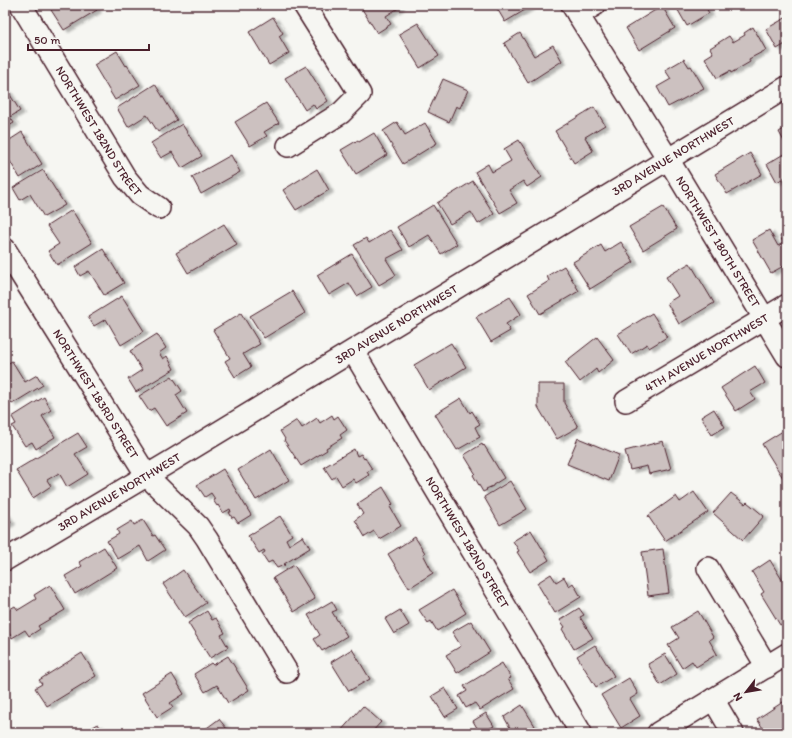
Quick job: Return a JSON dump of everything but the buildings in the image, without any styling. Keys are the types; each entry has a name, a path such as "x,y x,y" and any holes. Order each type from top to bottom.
{"street":[{"name":"NORTHWEST 182ND STREET","path":"21,5 125,177 140,195 159,208"},
{"path":"288,146 341,113 360,94 304,5"},
{"name":"NORTHWEST 180TH STREET","path":"582,8 668,159 787,356"},
{"name":"3RD AVENUE NORTHWEST","path":"5,560 353,351 787,87"},
{"name":"NORTHWEST 183RD STREET","path":"5,249 146,476 198,526 287,672"},
{"name":"4TH AVENUE NORTHWEST","path":"626,401 787,305"},
{"name":"NORTHWEST 182ND STREET","path":"353,351 581,733"},
{"path":"708,568 767,667"},
{"path":"658,733 787,654"},
{"path":"713,699 733,733"}]}
